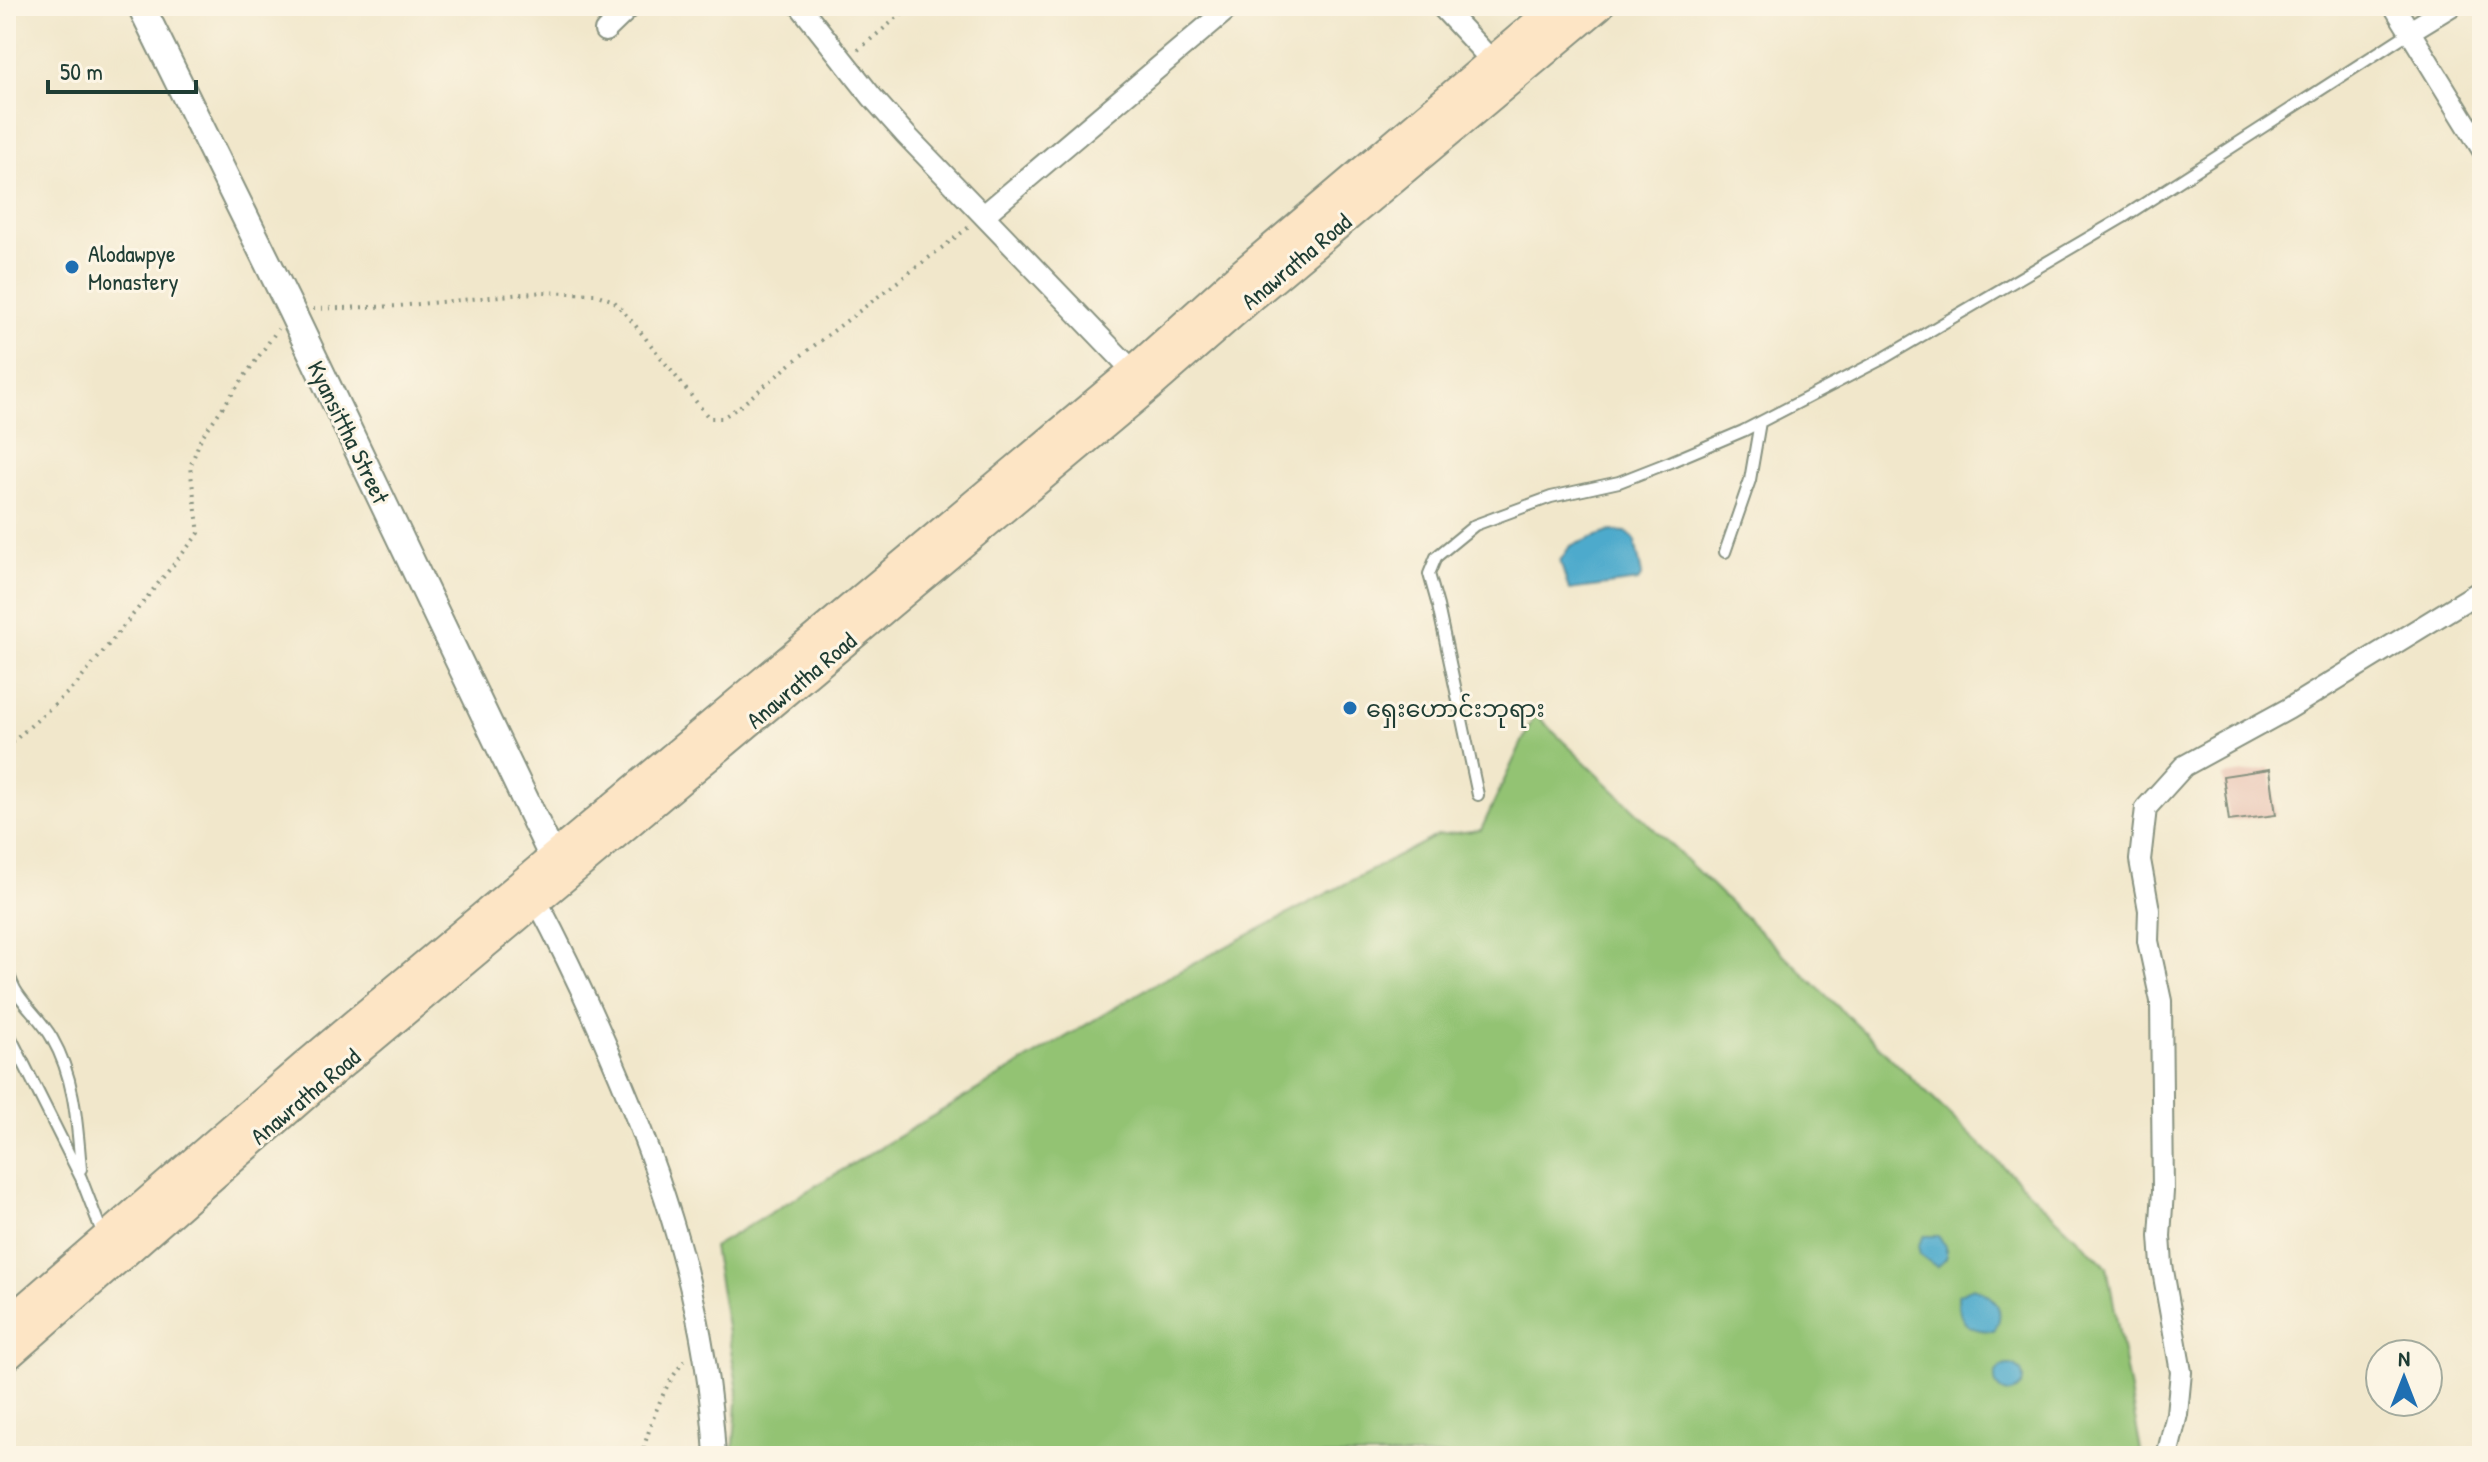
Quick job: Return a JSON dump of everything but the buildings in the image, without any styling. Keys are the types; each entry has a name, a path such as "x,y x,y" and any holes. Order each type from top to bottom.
{"main road":[{"name":"Anawratha Road","path":"1400,157 1492,61 1552,22 1599,6"},
{"name":"Anawratha Road","path":"6,1357 110,1249 303,1067 558,868 795,670 1400,157 1552,22"},
{"name":"Anawratha Road","path":"1097,416 1133,371 1246,286"},
{"name":"Anawratha Road","path":"6,1324 110,1249 318,1084 537,901 558,868"}],"street":[{"name":"Kyansittha Street","path":"141,6 291,310 558,868"},
{"path":"605,31 631,6"},
{"path":"800,6 906,135 1133,371"},
{"path":"984,215 1231,6"},
{"path":"1441,6 1492,61"},
{"path":"2394,6 2482,149"},
{"path":"2410,31 2451,6"},
{"path":"2167,1456 2177,1414 2181,1372 2161,1251 2161,1001 2148,941 2149,910 2140,860 2146,808 2184,766 2288,709 2482,590"},
{"path":"537,901 587,998 644,1135 676,1226 711,1392 715,1456"}],"lane":[{"path":"1478,795 1429,574 1436,557 1475,525 1551,497 1619,482 1670,462 1760,422 1884,358 2122,218 2410,31"},
{"path":"1725,552 1750,480 1760,422"},
{"path":"6,966 16,992 50,1034 70,1079 81,1178"},
{"path":"9,1034 81,1178 110,1249"}],"path":[{"path":"843,62 911,6"},
{"path":"6,748 76,685 199,533 190,467 201,438 291,310 399,306 543,292 595,294 614,301 709,418 717,419 739,407 984,215"},
{"path":"641,1456 658,1402 673,1375 702,1340"}],"green space":[{"path":"1535,714 2107,1267 2142,1456 733,1456 738,1390 713,1247 1153,985 1438,835 1481,830"}],"water":[{"path":"1611,531 1626,532 1635,540 1642,575 1638,581 1569,590 1560,561 1570,546"},
{"path":"1924,1236 1938,1236 1946,1246 1946,1259 1937,1267 1920,1255 1918,1246"},
{"path":"1973,1287 1987,1294 1999,1309 1994,1331 1971,1327 1962,1319 1958,1295"},
{"path":"2009,1365 2019,1369 2023,1379 2019,1389 2009,1393 1999,1389 1995,1379 1999,1369"}],"place":[{"name":"Alodawpye Monastery","path":"72,267"},
{"name":"ရှေးဟောင်းဘုရား","path":"1350,708"}]}
